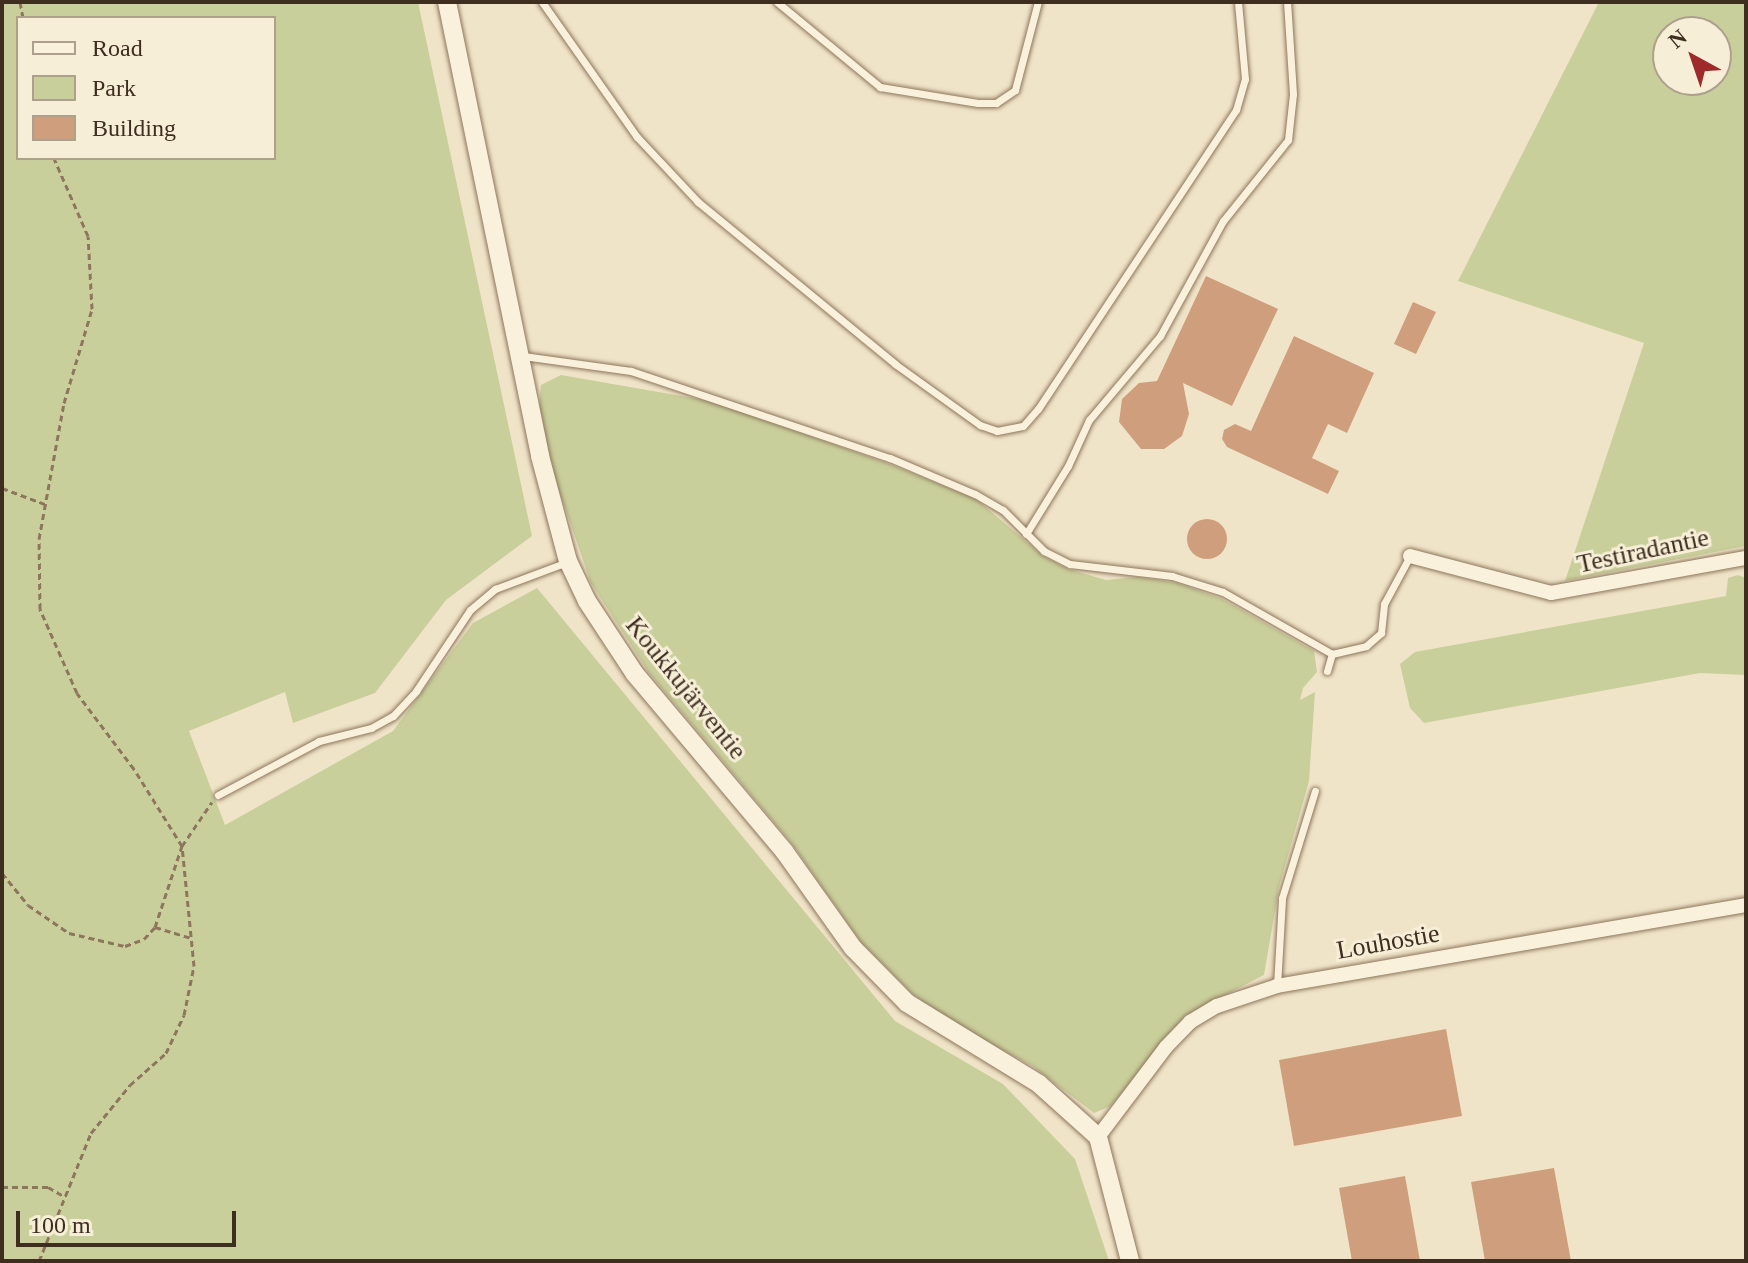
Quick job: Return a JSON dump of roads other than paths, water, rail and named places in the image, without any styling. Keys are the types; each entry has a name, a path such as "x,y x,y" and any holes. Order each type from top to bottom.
{"street":[{"name":"Koukkujärventie","path":"447,2 521,356 568,561 587,601 635,674 784,851 853,948 907,1003 1039,1084 1098,1137"},
{"name":"Testiradantie","path":"1410,556 1551,593 1746,558"},
{"name":"Louhostie","path":"1098,1137 1190,1022 1217,1006 1277,986 1742,901"},
{"path":"1098,1137 1130,1261"}],"lane":[{"path":"542,2 637,137 698,202 895,364 980,425 997,431 1023,426 1038,409 1236,110 1245,79 1238,2"},
{"path":"777,2 880,87 996,103 1008,97 1020,79 1038,2"},
{"path":"1026,534 1068,466 1089,420 1160,336 1223,221 1288,140 1293,94 1287,2"},
{"path":"521,356 631,371 890,458 975,494 1044,551 1070,564 1172,576 1223,592 1332,654 1366,646 1381,633 1384,604 1410,556"},
{"path":"218,795 319,741 371,728 393,716 416,691 470,610 495,589 568,561"},
{"path":"1327,671 1332,654"},
{"path":"1277,986 1282,898 1315,791"}]}
